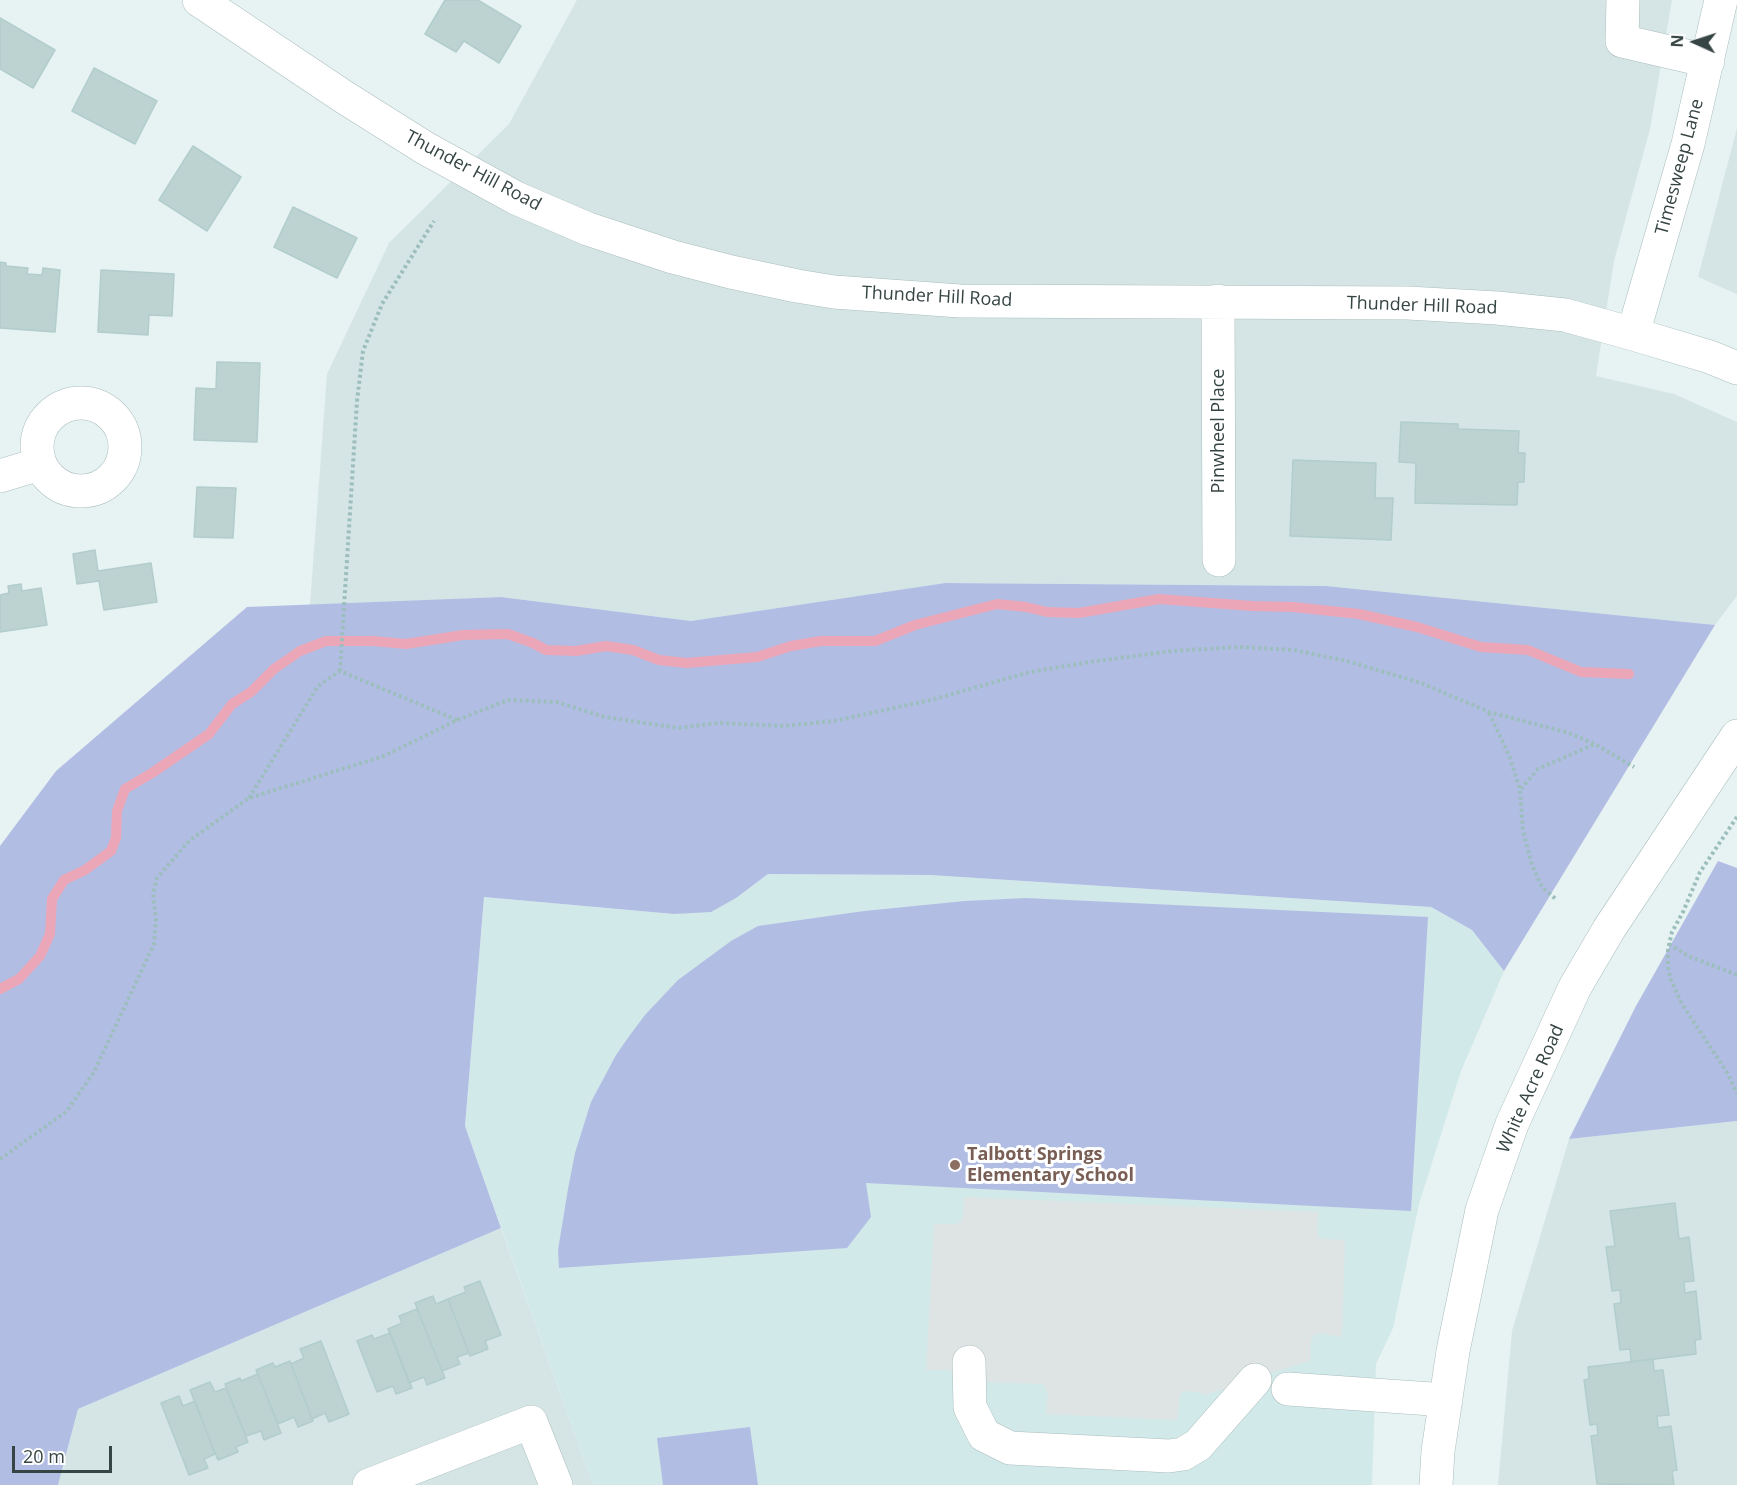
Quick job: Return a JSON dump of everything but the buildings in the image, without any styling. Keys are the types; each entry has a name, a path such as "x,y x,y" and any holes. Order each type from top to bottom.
{"street":[{"name":"Thunder Hill Road","path":"200,0 344,97 425,148 516,198 588,229 673,257 797,286 960,301 1408,303 1565,315 1633,333 1710,357 1737,368"},
{"path":"1623,0 1622,41 1708,61"},
{"name":"Timesweep Lane","path":"1633,333 1688,144 1721,0"},
{"name":"Pinwheel Place","path":"1218,301 1219,560"},
{"path":"0,476 39,464"},
{"name":"White Acre Road","path":"1436,1485 1438,1451 1453,1351 1482,1210 1512,1124 1575,987 1609,929 1737,736"},
{"path":"969,1362 970,1407 984,1435 1010,1448 1169,1456 1184,1454 1198,1445 1255,1380"},
{"path":"1288,1389 1446,1400"},
{"path":"369,1485 531,1422 556,1485"}],"path":[{"path":"340,671 357,400 363,351 382,304 434,221"},
{"path":"0,1159 66,1112 94,1072 154,944 156,919 153,894 157,879 190,840 249,798 384,756 458,720 508,700 557,702 605,717 678,728 718,723 784,726 834,721 920,702 1030,672 1096,661 1173,651 1239,647 1294,650 1347,661 1421,683 1489,712 1569,733 1595,744 1634,767"},
{"path":"340,671 458,720"},
{"path":"249,798 318,686 340,671"},
{"path":"1489,712 1509,755 1520,790 1523,831 1532,866 1542,887 1557,900"},
{"path":"1520,790 1538,769 1595,744"},
{"path":"1737,817 1700,872 1672,932 1668,965 1670,978 1682,1004 1728,1074 1737,1094"},
{"path":"1669,944 1688,956 1737,975"}],"shaded area":[{"path":"577,0 1672,0 1650,129 1614,261 1596,376 1674,394 1737,422 1737,596 1715,625 1326,586 945,583 691,621 501,597 310,605 327,374 389,243 509,124"},
{"path":"1737,128 1737,294 1698,277"},
{"path":"945,583 1326,586 1715,625 1504,971 1472,930 1431,907 930,875 768,874 736,898 711,912 674,914 484,897 465,1126 501,1228 78,1409 58,1485 0,1485 0,846 56,771 247,607 501,597 691,621"},
{"path":"1718,861 1737,868 1737,1121 1569,1139 1636,1006"},
{"name":"Talbott Springs Elementary School","path":"768,874 930,875 1431,907 1472,930 1504,971 1461,1071 1419,1204 1393,1328 1376,1364 1372,1485 593,1485 465,1126 484,897 674,914 736,898"},
{"path":"1026,898 1428,917 1411,1211 866,1183 871,1217 847,1248 559,1268 558,1250 568,1189 575,1153 591,1102 616,1055 630,1035 645,1015 678,980 731,941 758,926 864,911 965,901"},
{"path":"1737,1121 1737,1485 1498,1485 1512,1331 1569,1139"},
{"path":"964,1197 1319,1212 1317,1233 1321,1239 1345,1240 1342,1337 1317,1333 1311,1339 1311,1360 1205,1395 1186,1391 1180,1394 1177,1420 1046,1414 1048,1393 1043,1384 987,1382 954,1377 950,1370 926,1370 934,1224 957,1224 963,1218"},
{"path":"501,1228 593,1485 58,1485 78,1409"},
{"path":"750,1427 758,1485 663,1485 657,1438"}],"waterway":[{"path":"0,989 19,979 40,956 50,934 52,899 64,880 85,870 111,851 116,838 117,811 125,789 209,734 232,704 251,692 274,669 300,651 326,641 406,644 463,635 508,634 546,650 576,651 606,646 633,650 659,660 686,663 757,657 791,646 821,641 875,641 915,625 997,604 1047,612 1079,613 1159,599 1293,607 1359,614 1417,627 1481,647 1528,650 1581,672 1629,674"}],"place":[{"name":"Talbott Springs Elementary School","path":"955,1165"}]}
